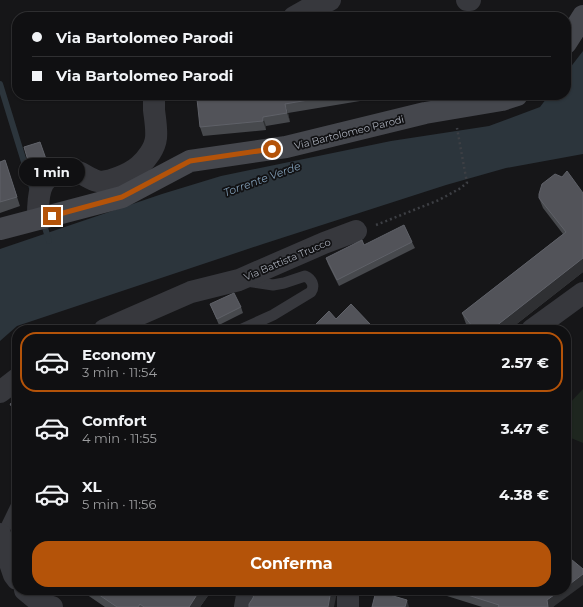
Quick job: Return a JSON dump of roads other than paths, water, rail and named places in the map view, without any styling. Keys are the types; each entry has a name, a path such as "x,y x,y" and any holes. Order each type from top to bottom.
{"main road":[{"path":"571,35 583,16"},
{"name":"Via Bartolomeo Parodi","path":"0,229 122,197 190,161 286,147 425,113 502,100"}],"street":[{"path":"303,12 330,0"},
{"path":"38,219 38,198 41,188 45,180 52,174 70,170 98,182 109,181 121,177 139,167 151,152 156,138 154,100"},
{"name":"Via Battista Trucco","path":"115,325 191,292 239,280 324,242 356,231"},
{"path":"539,325 583,293"},
{"path":"0,392 12,383"},
{"path":"0,536 12,569"},
{"path":"30,595 42,604 52,607"},
{"path":"245,607 247,595"},
{"path":"348,595 348,607"}],"lane":[{"path":"239,280 273,285 305,276 309,278 312,283 313,289 307,295 273,315 251,325"},
{"path":"0,536 12,513"}],"water":[{"name":"Torrente Verde","path":"583,51 583,154 506,168 446,185 20,325 12,325 12,330 0,341 0,249 162,194 221,176 391,141 489,126 540,107 545,100 571,100 571,67"}],"waterway":[{"path":"0,84 33,191"},
{"path":"43,221 49,241"}]}
